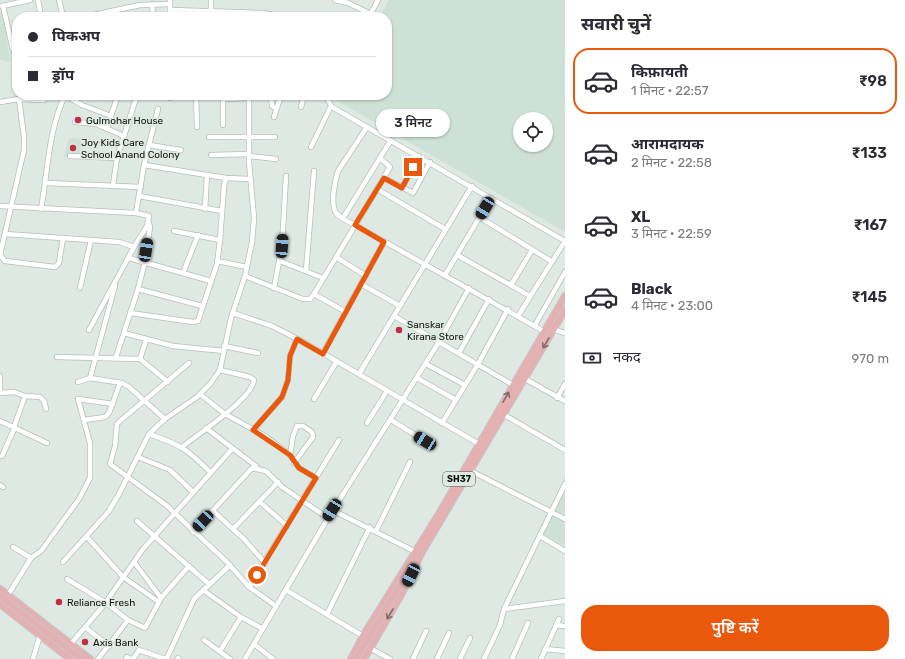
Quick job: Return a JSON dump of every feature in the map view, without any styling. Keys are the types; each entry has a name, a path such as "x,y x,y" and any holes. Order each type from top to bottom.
{"main road":[{"name":"SH37","path":"351,659 363,636 468,470 479,444 565,296"},
{"path":"364,659 468,470 504,415 565,310"},
{"path":"356,659 402,582 405,569"},
{"path":"402,582 411,575"},
{"path":"0,589 90,659"},
{"path":"0,596 81,659"},
{"path":"0,604 70,659"}],"street":[{"path":"12,46 1,6 8,2 30,0"},
{"path":"38,0 40,12"},
{"path":"59,0 62,12"},
{"path":"212,0 212,11"},
{"path":"335,0 349,2 364,12"},
{"path":"372,12 378,0"},
{"path":"112,12 170,2 170,10 238,12"},
{"path":"152,4 153,12"},
{"path":"0,102 13,100"},
{"path":"19,100 24,137 24,150 12,207 0,250 1,258 6,261 55,267 59,263 63,238"},
{"path":"40,209 46,183 49,143 56,115 63,100"},
{"path":"74,100 111,116"},
{"path":"106,129 116,100"},
{"path":"112,185 117,158 135,100"},
{"path":"196,100 197,127"},
{"path":"223,100 223,125"},
{"path":"63,562 109,511 149,434 166,419 200,394 220,370 232,313 245,276 252,242 254,218 250,179 248,100"},
{"path":"271,100 272,106 276,108"},
{"path":"274,117 278,100"},
{"path":"301,107 303,100"},
{"path":"328,100 331,106 565,241 551,261 518,316"},
{"path":"311,147 331,106"},
{"path":"136,213 144,166 158,108"},
{"path":"75,122 91,122 124,136"},
{"path":"367,127 338,171 336,179 335,210 343,218 384,242 489,299 545,332"},
{"path":"209,137 275,137"},
{"path":"343,218 391,140"},
{"path":"149,145 180,150"},
{"path":"211,155 249,155 276,159"},
{"path":"70,156 117,158"},
{"path":"402,188 419,156"},
{"path":"245,276 303,299 310,299 390,166 380,158"},
{"path":"384,178 414,193 430,162"},
{"path":"144,166 226,178 250,179"},
{"path":"306,271 314,171"},
{"path":"205,209 207,175"},
{"path":"274,288 280,261 286,176"},
{"path":"130,313 197,322 212,281 217,261 226,178"},
{"path":"46,183 141,187"},
{"path":"359,374 472,186"},
{"path":"377,188 445,229"},
{"path":"139,196 222,211"},
{"path":"444,275 491,198"},
{"path":"0,206 136,213 150,216 145,262 116,357"},
{"path":"479,217 551,261"},
{"path":"89,330 134,247 149,223"},
{"path":"174,231 220,240"},
{"path":"5,234 119,242 134,247"},
{"path":"183,273 198,235"},
{"path":"80,288 91,240"},
{"path":"323,354 384,242"},
{"path":"511,285 532,250"},
{"path":"457,255 530,296"},
{"path":"336,257 366,276"},
{"path":"128,258 212,281"},
{"path":"217,261 247,267"},
{"path":"280,261 324,278"},
{"path":"535,325 565,272"},
{"path":"90,378 115,284"},
{"path":"361,284 400,306"},
{"path":"245,659 332,510 404,400 469,288"},
{"path":"138,289 202,306"},
{"path":"314,294 346,312"},
{"path":"459,353 489,299"},
{"path":"442,423 478,364 508,310"},
{"path":"232,313 272,326 297,339 479,444"},
{"path":"394,316 513,385"},
{"path":"553,329 565,333"},
{"path":"124,333 173,346 224,348 258,353"},
{"path":"253,430 282,397 288,380 290,356 297,339"},
{"path":"140,359 146,340"},
{"path":"57,357 116,357 140,359 168,382"},
{"path":"314,399 337,362"},
{"path":"189,363 168,382 144,399 117,424 115,446 110,464 166,505 193,532 230,565 249,587 276,606"},
{"path":"426,364 465,386"},
{"path":"182,447 247,395 254,380 250,377 220,370"},
{"path":"0,376 0,393 14,392 25,396 40,397 44,401 46,409"},
{"path":"78,382 90,378 120,383 129,387 166,419"},
{"path":"417,378 456,400"},
{"path":"525,379 557,398 565,401"},
{"path":"84,420 105,417 110,413 120,383"},
{"path":"557,398 565,384"},
{"path":"367,423 387,391"},
{"path":"200,394 225,414 253,430 290,455 294,463 299,468 316,478"},
{"path":"2,456 25,396"},
{"path":"8,595 31,558 41,551 88,483 91,470 90,443 78,399 112,404"},
{"path":"498,412 565,450"},
{"path":"391,420 425,441"},
{"path":"0,421 48,443"},
{"path":"290,455 293,436 297,426 304,426 312,432 313,437 294,463"},
{"path":"206,428 256,466"},
{"path":"149,434 182,447 211,473"},
{"path":"249,587 265,564 339,440"},
{"path":"63,653 105,602 155,535 232,449"},
{"path":"138,457 170,470 194,492"},
{"path":"376,531 410,462"},
{"path":"193,532 252,468 266,471 302,501 328,518"},
{"path":"468,470 565,519"},
{"path":"233,529 278,482"},
{"path":"484,659 500,625 504,609 565,484"},
{"path":"260,502 287,526"},
{"path":"213,510 233,529 265,564"},
{"path":"332,510 370,527 416,552"},
{"path":"137,521 155,535 209,584"},
{"path":"327,614 370,527"},
{"path":"540,536 565,551"},
{"path":"87,537 123,576 160,600"},
{"path":"13,547 31,558"},
{"path":"134,562 158,592 160,600"},
{"path":"126,659 127,657 132,659 139,650 162,658 167,658 194,599 230,565"},
{"path":"67,579 105,602 128,620 145,628 160,600 189,566"},
{"path":"203,590 241,617 263,629"},
{"path":"286,590 363,636"},
{"path":"504,609 565,601"},
{"path":"220,651 241,617"},
{"path":"540,659 559,619"},
{"path":"98,659 128,620"},
{"path":"512,659 528,623"},
{"path":"556,625 565,626"},
{"path":"85,627 109,646"},
{"path":"413,659 426,631"},
{"path":"436,659 449,633"},
{"path":"33,659 40,635"},
{"path":"460,659 470,638"},
{"path":"204,640 230,659"},
{"path":"359,643 390,659"},
{"path":"254,644 273,659"},
{"path":"545,649 565,651"}],"shaded area":[{"path":"389,0 565,0 565,232 336,100 392,100 392,12 382,12"},
{"path":"3,12 10,61 8,62 0,59 0,13"},
{"name":"Joy Kids Care School Anand Colony","path":"71,138 81,139 80,158 64,157 68,140"},
{"path":"565,477 565,546 538,532"}],"place":[{"name":"Gulmohar House","path":"78,120"},
{"name":"Joy Kids Care School Anand Colony","path":"73,148"},
{"name":"Sanskar Kirana Store","path":"399,330"},
{"name":"Reliance Fresh","path":"59,602"},
{"name":"Axis Bank","path":"85,642"}],"route":[{"path":"257,575 316,478 299,468 294,463 290,455 253,430 282,397 288,380 290,356 297,339 323,354 384,242 355,225 384,178 402,188 413,167"}]}
